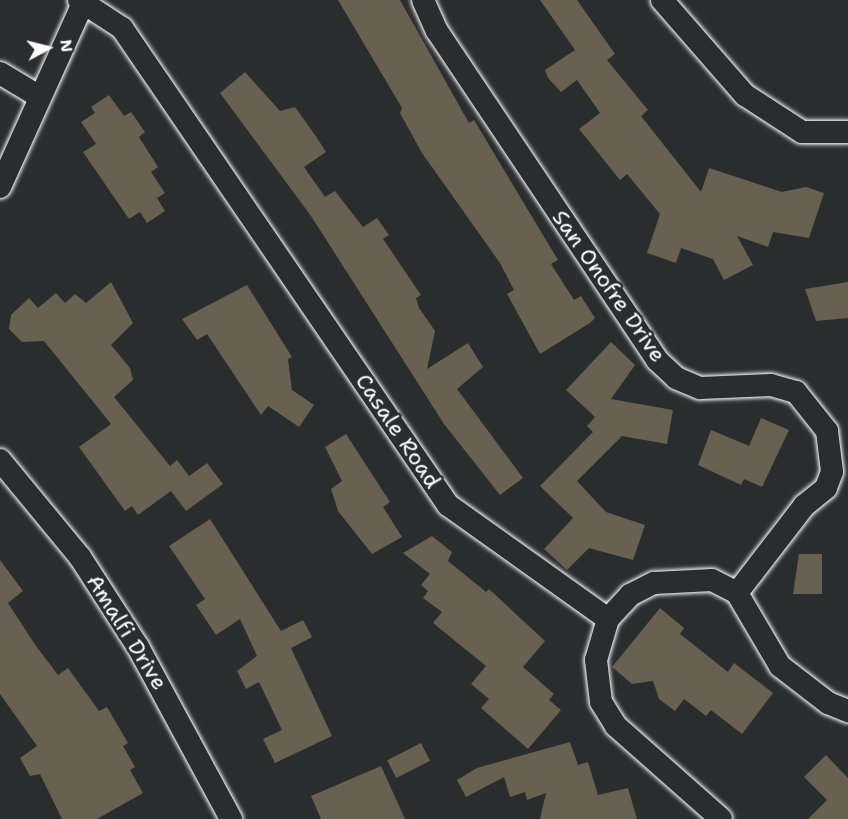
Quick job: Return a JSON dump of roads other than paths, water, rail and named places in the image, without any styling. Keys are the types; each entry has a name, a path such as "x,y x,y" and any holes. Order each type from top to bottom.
{"street":[{"name":"San Onofre Drive","path":"423,0 437,31 657,360 676,378 700,388 771,385 796,392 827,431 832,472 825,488 804,507 737,593"},
{"path":"662,0 745,95 802,132 848,132"},
{"path":"0,187 81,2"},
{"name":"Casale Road","path":"81,2 122,28 448,504 608,619"},
{"path":"0,73 40,97"},
{"name":"Amalfi Drive","path":"0,460 80,557 138,647 231,819"},
{"path":"721,819 616,726 601,702 596,660 608,619 630,595 654,583 712,580 737,593 780,666 828,703 848,711"}]}
